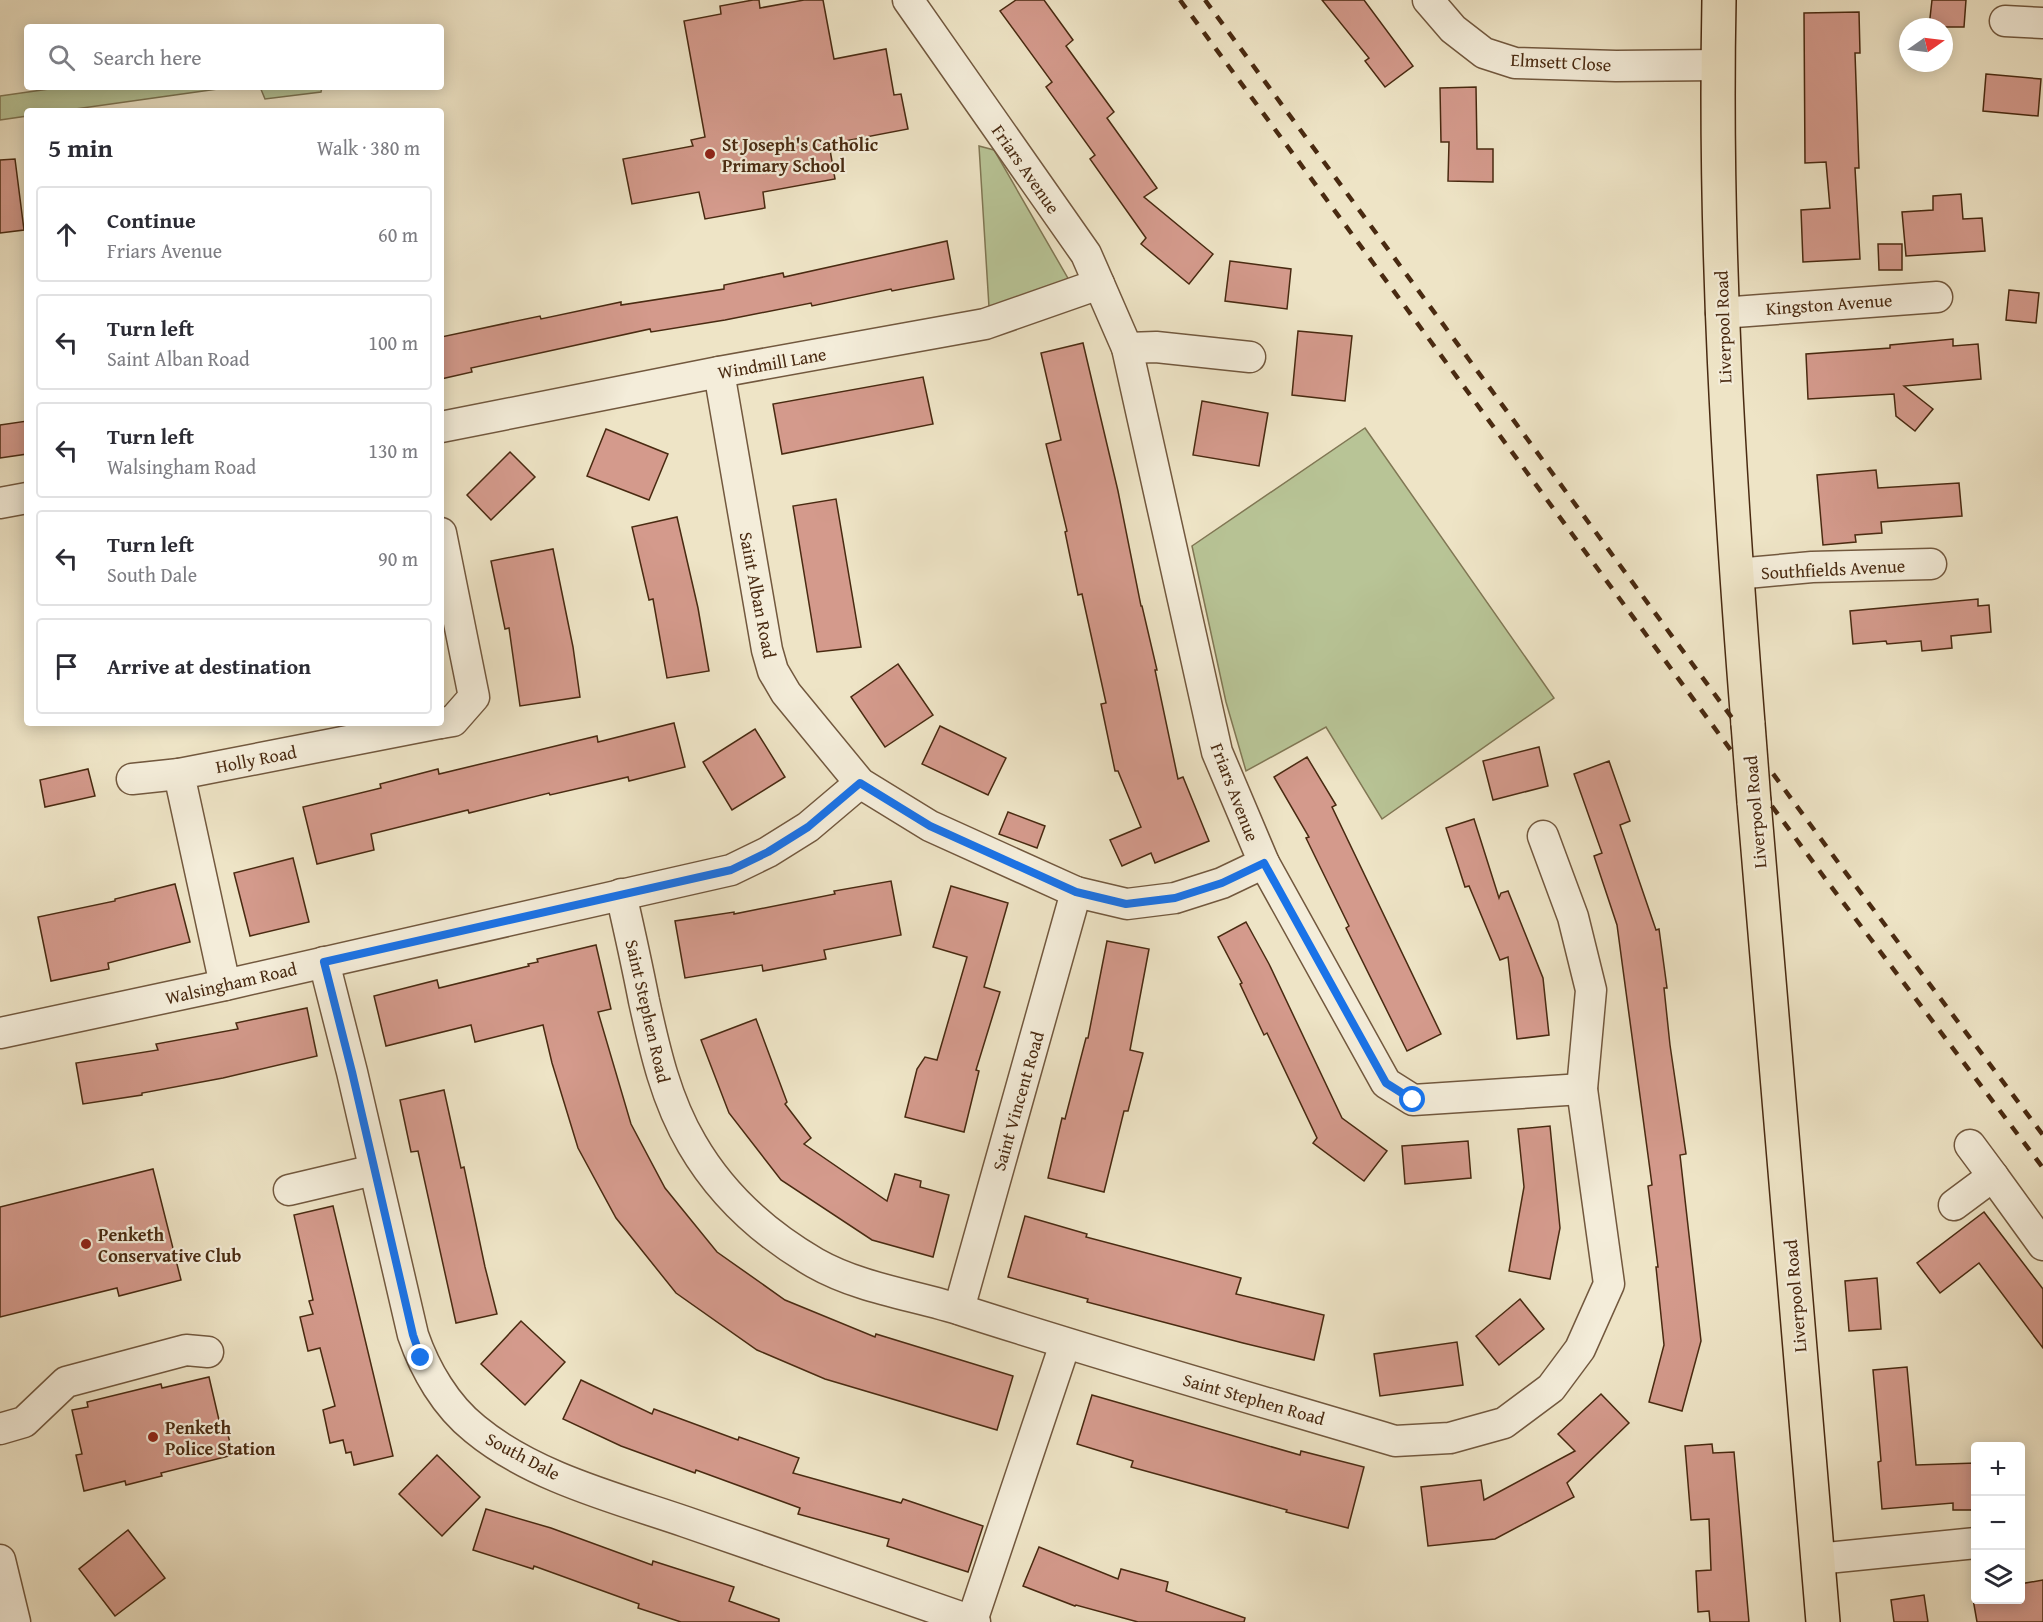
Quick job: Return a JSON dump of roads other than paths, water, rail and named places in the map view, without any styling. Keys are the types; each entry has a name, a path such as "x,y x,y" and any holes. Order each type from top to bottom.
{"highway":[{"name":"Liverpool Road","path":"1719,0 1721,313 1736,574 1823,1622"}],"street":[{"name":"Friars Avenue","path":"908,0 1086,254 1100,284 1127,348 1217,752 1264,863 1386,1083 1413,1100 1582,1089"},
{"name":"Elmsett Close","path":"1428,0 1453,29 1484,53 1515,63 1616,66 1718,65"},
{"path":"2005,21 2043,24"},
{"name":"Windmill Lane","path":"444,426 718,372 985,324 1100,284"},
{"name":"Kingston Avenue","path":"1721,313 1937,297"},
{"path":"1127,348 1156,347 1249,358"},
{"name":"Saint Alban Road","path":"718,372 767,650 773,671 786,693 860,783 930,826 1076,892 1126,904 1175,898 1222,883 1264,863"},
{"path":"0,503 24,499"},
{"name":"Holly Road","path":"444,548 474,697 453,720 444,722"},
{"name":"Southfields Avenue","path":"1736,574 1812,567 1931,564"},
{"name":"Holly Road","path":"132,779 179,774 425,726"},
{"path":"179,774 225,985"},
{"name":"Walsingham Road","path":"0,1033 225,985 731,870 768,852 808,827 860,783"},
{"name":"Saint Stephen Road","path":"621,894 657,1059 670,1097 692,1145 719,1183 747,1213 779,1240 817,1264 858,1282 959,1309 1065,1344 1395,1441 1450,1438 1504,1423 1551,1388 1580,1349 1609,1284 1582,1089 1591,990 1573,917 1543,836"},
{"name":"Saint Vincent Road","path":"959,1309 1076,892"},
{"name":"South Dale","path":"324,962 413,1335 421,1358 454,1409 474,1429 502,1449 581,1486 974,1622"},
{"path":"1970,1145 2043,1245"},
{"path":"289,1190 374,1170"},
{"path":"1954,1204 1994,1176"},
{"path":"974,1622 1065,1344"},
{"path":"0,1429 24,1422 66,1382 186,1350 207,1352"},
{"path":"1817,1559 1971,1544"},
{"path":"0,1560 15,1622"}],"railway":[{"path":"1180,0 1824,877 2043,1168"},
{"path":"1205,0 1840,865 2043,1135"}],"place":[{"name":"St Joseph's Catholic Primary School","path":"710,154"},
{"name":"Penketh Conservative Club","path":"86,1244"},
{"name":"Penketh Police Station","path":"153,1437"}]}
